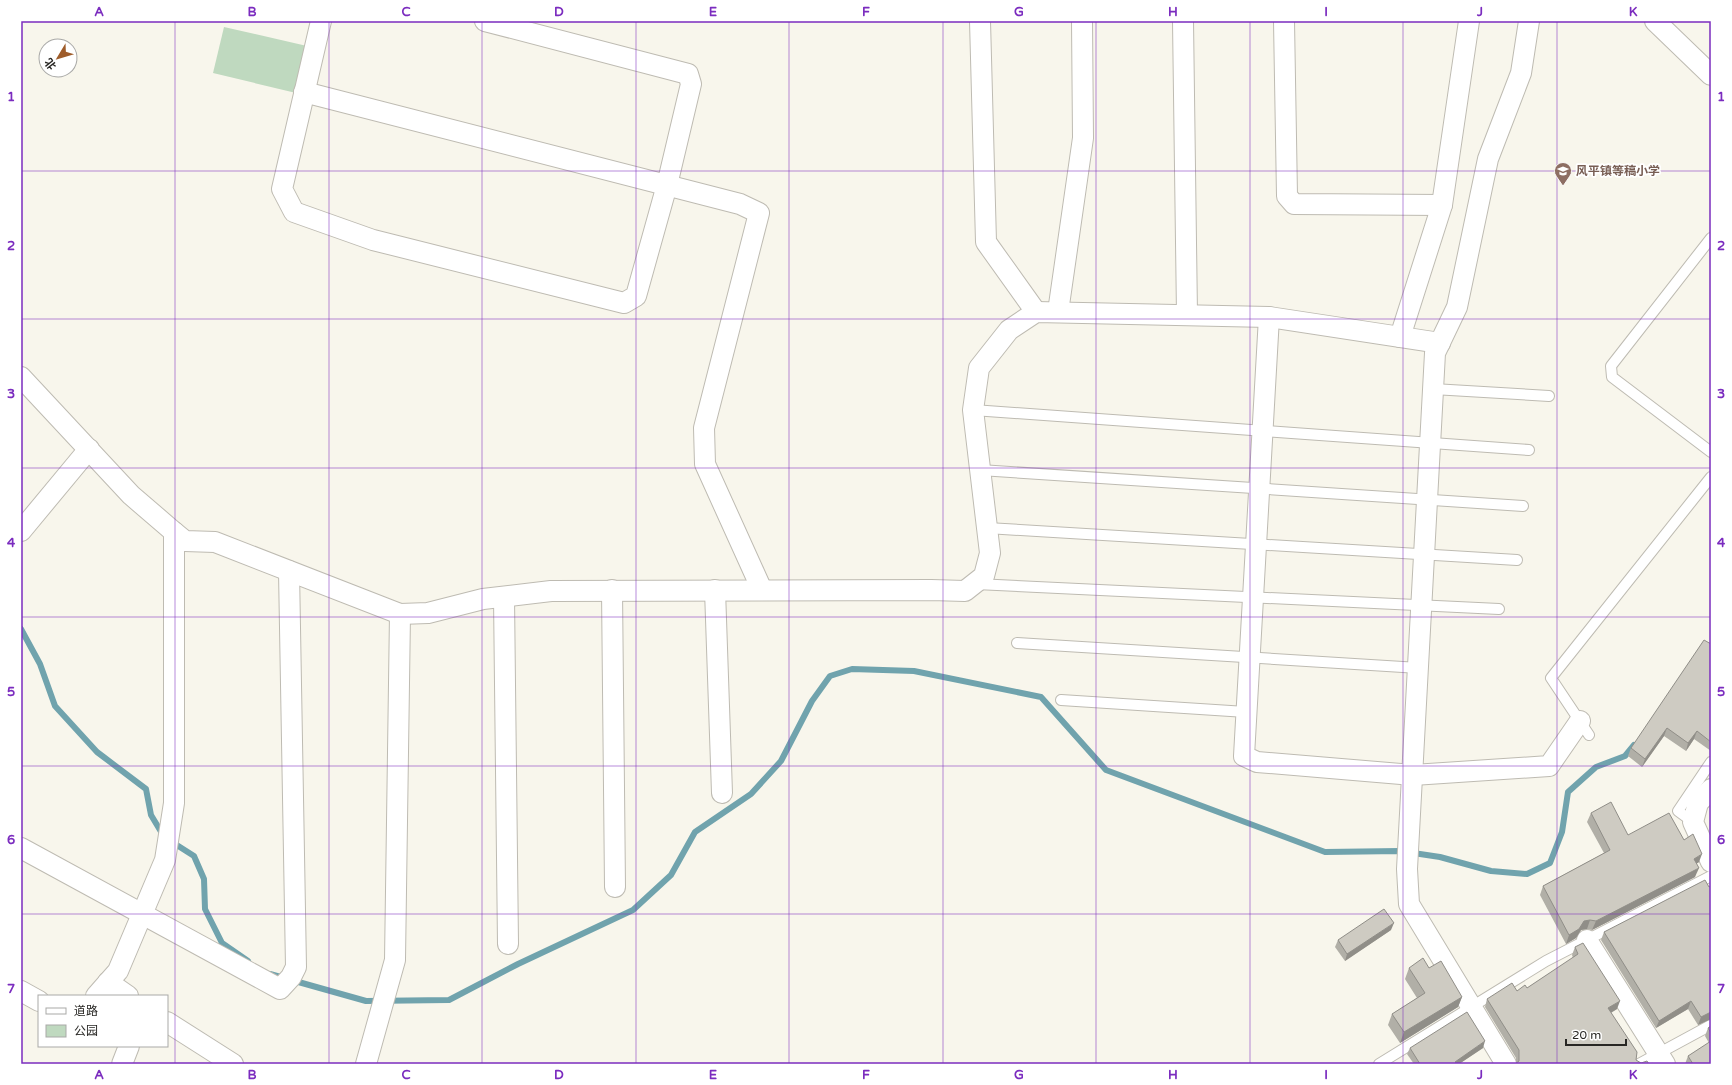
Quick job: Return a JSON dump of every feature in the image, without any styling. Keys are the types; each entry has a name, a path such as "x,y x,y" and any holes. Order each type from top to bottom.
{"street":[{"path":"321,21 282,190 294,212 373,240 624,303 636,296 667,185 691,84 688,74 485,21"},
{"path":"980,21 986,242 1036,312"},
{"path":"1058,312 1083,138 1082,21"},
{"path":"1183,21 1187,315"},
{"path":"1284,21 1287,196 1294,204 1442,205"},
{"path":"1400,337 1442,205 1469,21"},
{"path":"1506,1064 1409,904 1407,869 1435,353 1457,307 1488,159 1521,73 1529,21"},
{"path":"1655,21 1711,75"},
{"path":"304,92 740,204 759,214 704,428 705,464 762,590"},
{"path":"21,377 131,495 185,541 215,542 400,614 428,613 483,599 551,590 965,591 984,576 990,552 973,410 979,368 1009,330 1036,312 1269,317 1440,343"},
{"path":"1269,317 1244,756 1257,762 1413,775 1548,766 1585,728"},
{"path":"21,531 89,450"},
{"path":"124,995 102,989 118,971 165,860 174,803 174,532"},
{"path":"21,848 142,912 280,989 291,977 296,967 289,571"},
{"path":"612,590 615,887"},
{"path":"715,590 722,793"},
{"path":"504,597 508,944"},
{"path":"366,1064 395,960 400,614"},
{"path":"1711,789 1698,803 1693,822 1711,862"},
{"path":"1587,940 1662,1059"},
{"path":"21,991 38,1000"},
{"path":"168,1023 233,1064"},
{"path":"122,1064 129,1047"}],"lane":[{"path":"1711,238 1611,366 1612,377 1711,452"},
{"path":"1433,389 1549,396"},
{"path":"973,410 1529,450"},
{"path":"980,470 1523,506"},
{"path":"1585,728 1551,678 1711,477"},
{"path":"987,528 1517,560"},
{"path":"974,584 1499,609"},
{"path":"1017,643 1419,668"},
{"path":"1061,700 1246,712"},
{"path":"1693,822 1678,811 1711,762"},
{"path":"1379,1064 1546,961 1711,876"},
{"path":"1639,1064 1662,1059 1711,1025"}],"green space":[{"path":"224,27 307,46 296,93 213,73"}],"building":[{"path":"1704,640 1711,644 1711,742 1697,731 1688,743 1667,728 1645,759 1631,748"},
{"path":"1611,802 1628,835 1669,813 1684,840 1693,834 1702,854 1694,859 1699,868 1596,921 1584,921 1579,929 1569,935 1543,886 1610,850 1591,813"},
{"path":"1705,880 1709,887 1711,886 1711,1012 1701,1017 1691,1001 1659,1021 1604,932"},
{"path":"1384,909 1394,923 1347,954 1338,940"},
{"path":"1583,943 1620,1001 1608,1008 1637,1052 1636,1060 1641,1063 1647,1061 1649,1064 1515,1064 1519,1061 1519,1050 1487,999 1512,983 1517,991 1525,985 1527,988 1578,954 1575,947"},
{"path":"1423,958 1429,968 1441,961 1462,997 1404,1032 1392,1014 1425,993 1409,968"},
{"path":"1467,1012 1485,1041 1455,1062 1457,1064 1420,1064 1410,1048"},
{"path":"1711,1026 1711,1033 1708,1028"},
{"path":"1711,1041 1711,1064 1693,1064 1688,1056"}],"waterway":[{"path":"21,629 40,664 55,706 97,752 146,789 151,815 163,835"},
{"path":"270,974 366,1001 449,1000 518,964 633,910 671,875 695,832 751,794 781,761 812,701 830,676 852,669 914,671 1041,697 1106,770 1325,852 1400,851 1440,857 1491,871 1527,874 1550,863 1562,832 1568,792 1596,767 1625,756 1634,745"},
{"path":"172,842 194,856 204,879 205,909 222,943 248,961"}],"place":[{"name":"风平镇等稿小学","path":"1563,186"}]}
